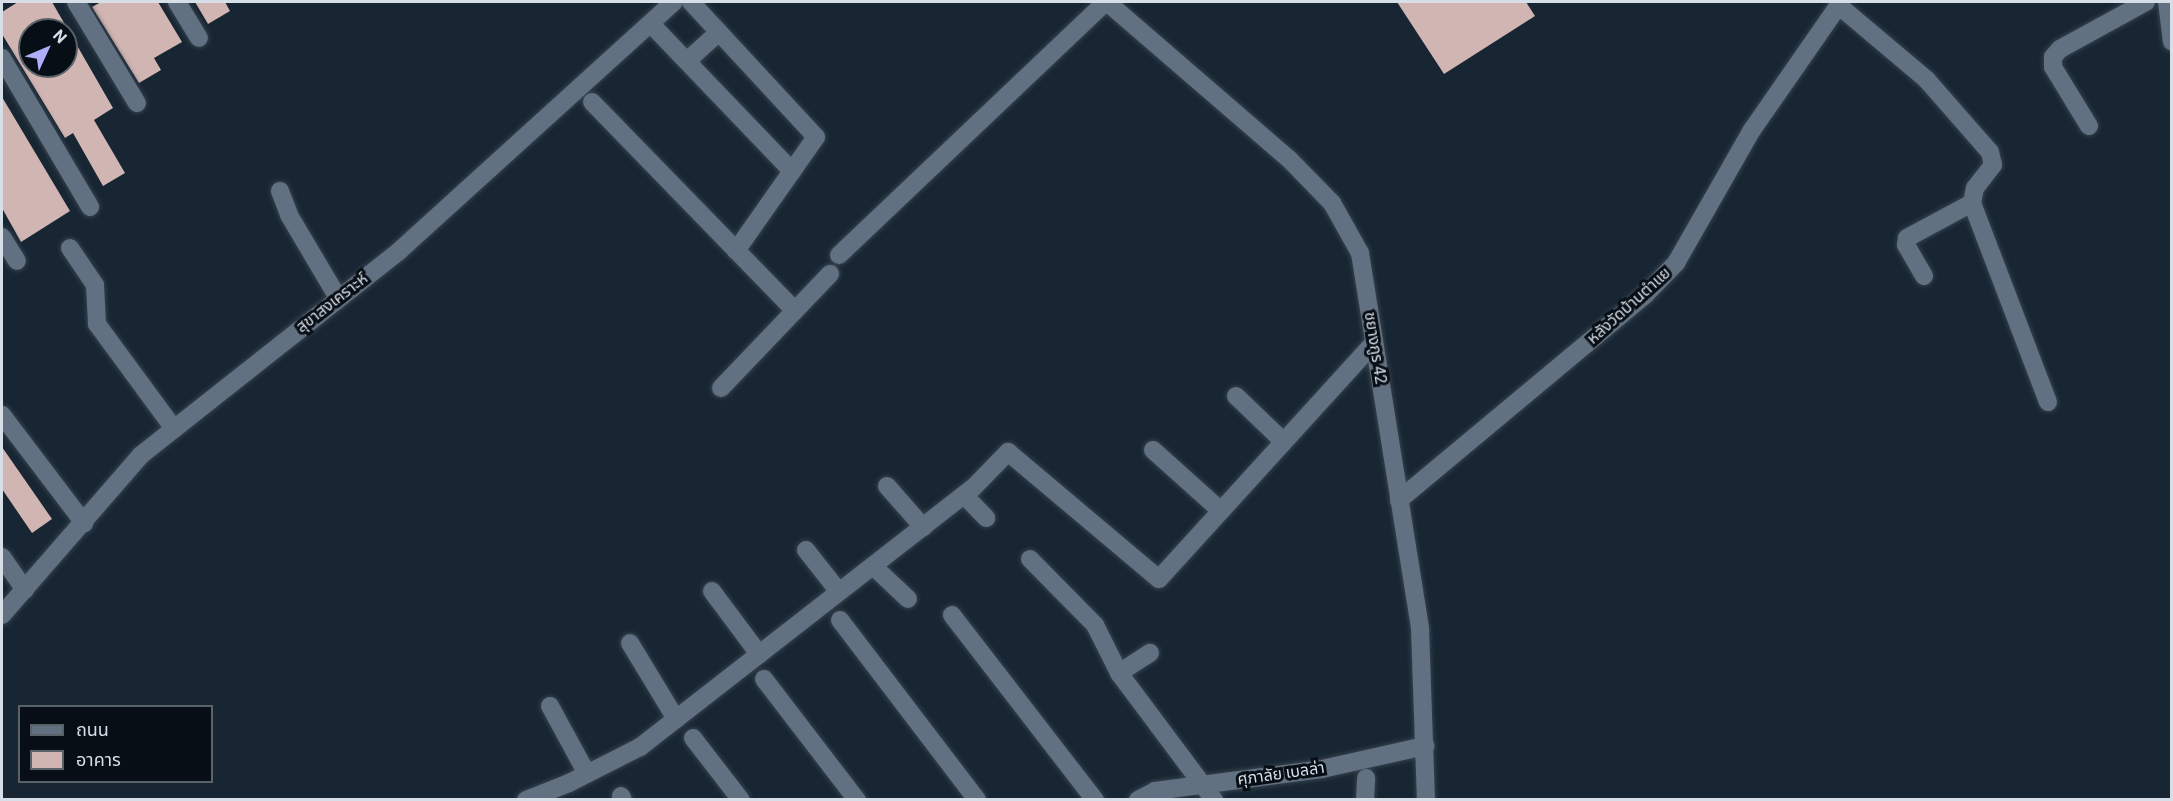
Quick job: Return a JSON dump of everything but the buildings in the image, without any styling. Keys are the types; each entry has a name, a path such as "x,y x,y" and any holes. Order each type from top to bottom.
{"street":[{"path":"76,2 137,103"},
{"path":"177,2 199,38"},
{"name":"สุขาสงเคราะห์","path":"2,615 141,455 399,251 674,2"},
{"path":"691,2 816,137 736,251"},
{"path":"839,255 1107,2"},
{"name":"ชยางกูร 42","path":"1107,2 1289,159 1332,203 1360,253 1420,629 1426,800"},
{"path":"2089,126 2053,68 2053,57 2060,50 2146,2"},
{"path":"2167,2 2172,42"},
{"path":"1840,3 1926,79 1990,153 1992,165 1975,188 1972,203 2048,402"},
{"name":"หลังวัดบ้านตำแย","path":"1399,501 1645,295 1676,263 1752,130 1840,3"},
{"path":"651,24 792,171"},
{"path":"687,61 719,32"},
{"path":"2,58 90,207"},
{"path":"592,102 795,311"},
{"path":"280,191 289,215 338,298"},
{"path":"1924,276 1906,245 1907,238 1972,203"},
{"path":"2,237 16,261"},
{"path":"70,248 94,285 98,324 174,429"},
{"path":"722,388 830,274"},
{"path":"530,798 586,774 639,747 964,495 1008,452 1159,579 1374,343"},
{"path":"1236,396 1284,441"},
{"path":"2,415 84,523"},
{"path":"1153,450 1221,511"},
{"path":"887,486 923,527"},
{"path":"964,495 986,518"},
{"path":"806,550 839,592"},
{"path":"2,557 25,590"},
{"path":"1030,559 1095,626 1119,674 1209,792"},
{"path":"873,566 908,599"},
{"path":"712,591 759,654"},
{"path":"952,615 1095,800"},
{"path":"840,620 976,800"},
{"path":"630,644 676,719"},
{"path":"1119,674 1150,653"},
{"path":"764,679 857,800"},
{"path":"550,706 586,774"},
{"path":"693,738 741,800"},
{"name":"ศุภาลัย เบลล่า","path":"1138,800 1155,791 1209,792 1425,746"},
{"path":"1365,800 1366,778"}]}
